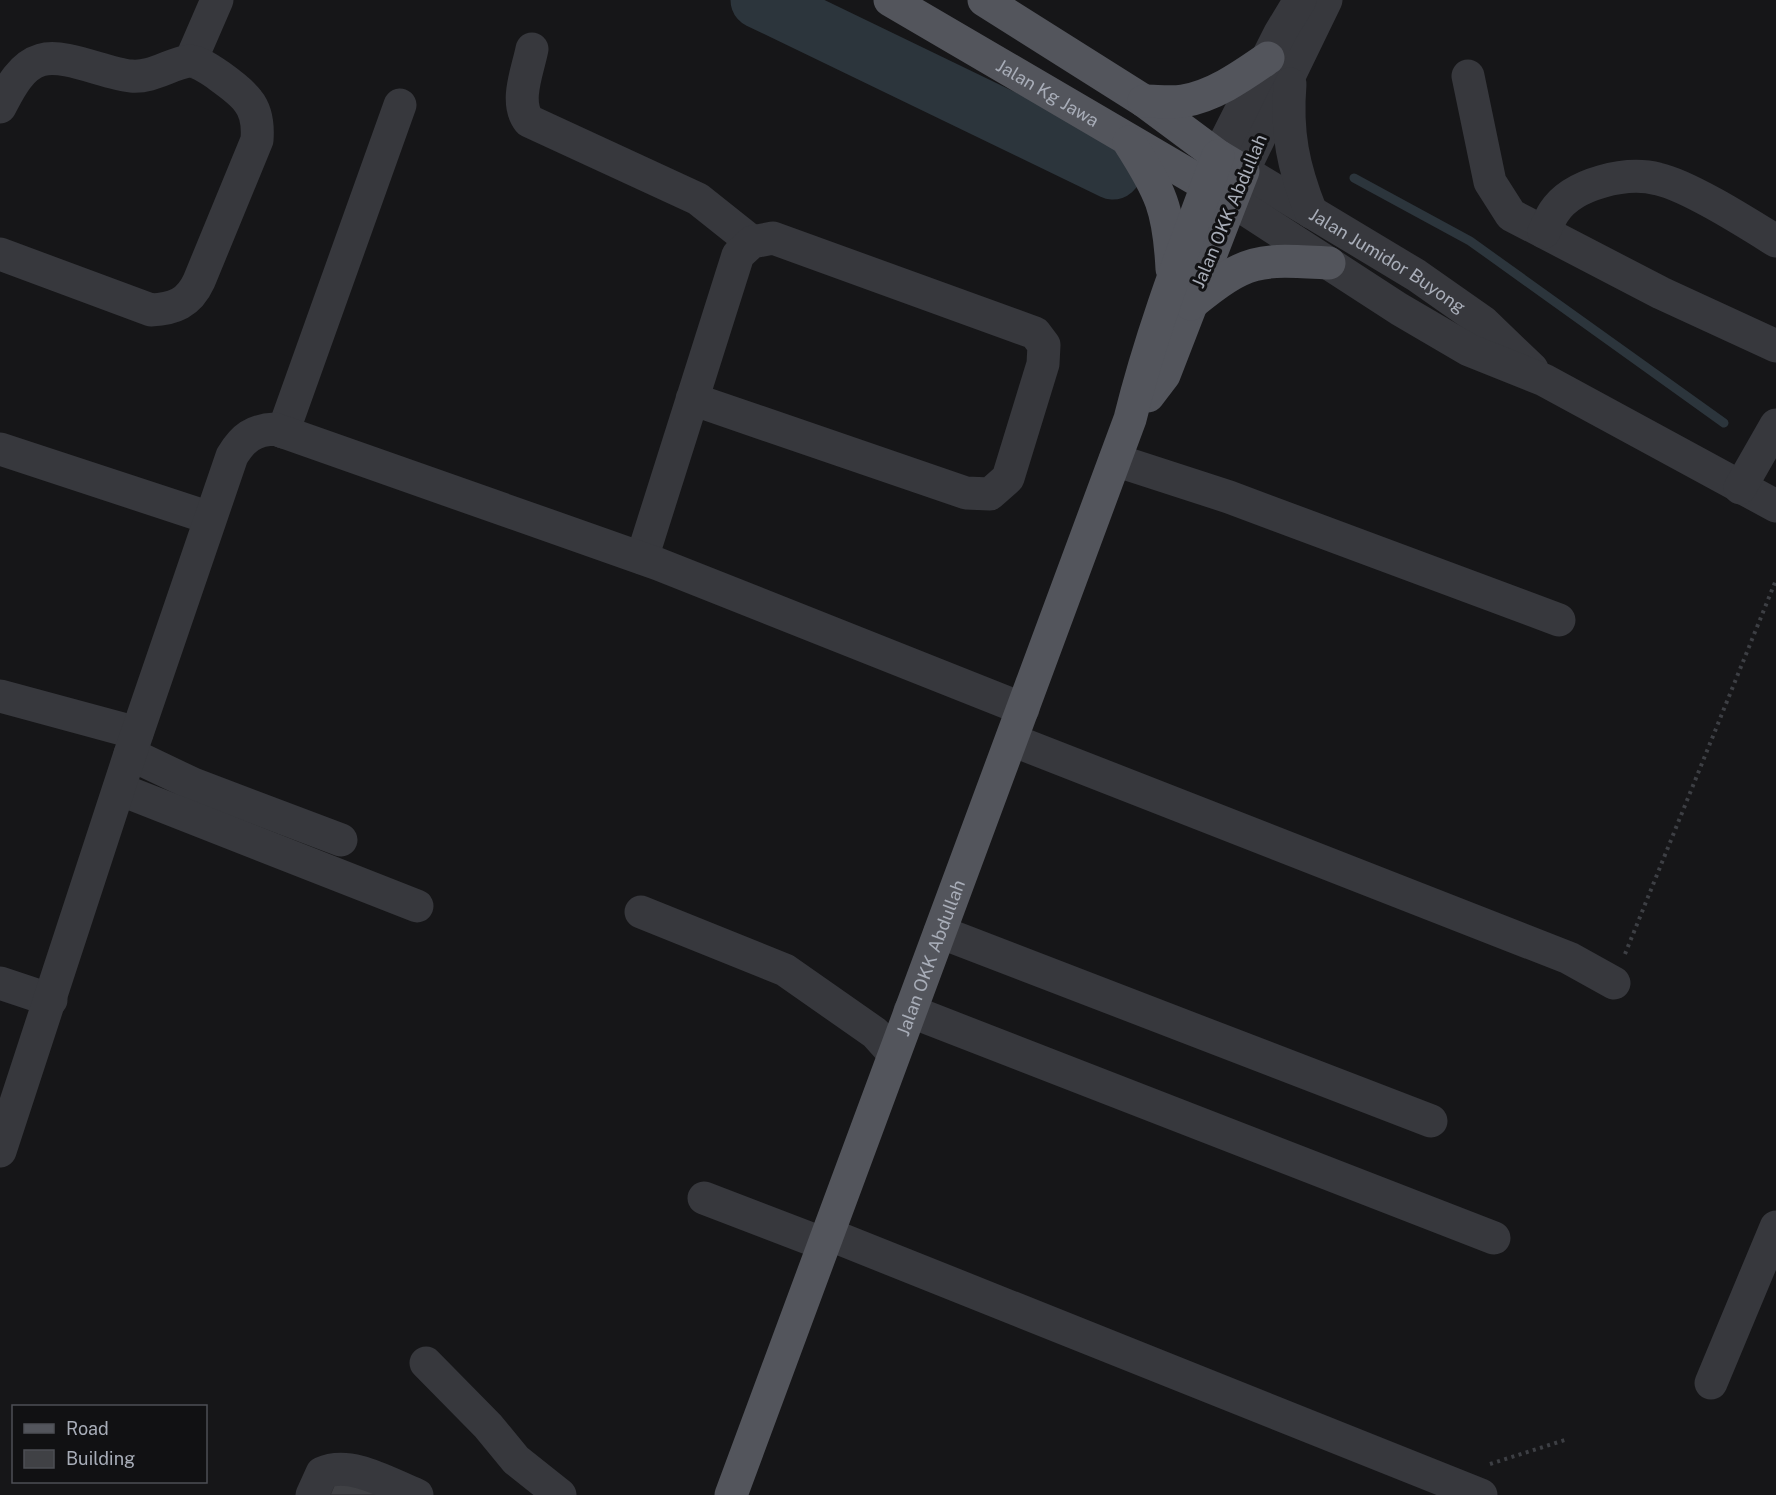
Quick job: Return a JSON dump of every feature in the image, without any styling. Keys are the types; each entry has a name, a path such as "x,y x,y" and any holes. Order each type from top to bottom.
{"main road":[{"name":"Jalan Kg Jawa","path":"890,0 1128,141 1225,178"},
{"path":"984,0 1144,102 1225,178"},
{"path":"1144,102 1182,101 1280,64"},
{"path":"1128,141 1161,196 1170,228 1181,292 1264,261 1329,264"},
{"name":"Jalan OKK Abdullah","path":"731,1495 1116,460 1130,419 1143,367 1181,292 1225,178"}],"street":[{"name":"Jalan OKK Abdullah","path":"1225,178 1280,64 1300,0"},
{"name":"Jalan OKK Abdullah","path":"1280,64 1326,0"},
{"path":"191,60 212,3"},
{"path":"532,49 522,99 524,115 529,121 698,199 752,242"},
{"path":"0,107 13,83 26,69 42,60 62,60 133,76 156,72 191,60 204,64 248,100 256,118 258,130 257,140 194,292 175,306 151,310 0,254"},
{"path":"1280,64 1295,171 1311,212"},
{"path":"1468,76 1490,182 1511,215 1661,293 1776,346"},
{"path":"284,432 400,105"},
{"path":"1544,232 1555,210 1590,185 1608,179 1637,175 1660,179 1679,186 1772,230"},
{"name":"Jalan Jumidor Buyong","path":"1225,178 1311,212 1416,275 1483,322 1544,380"},
{"name":"Jalan Jumidor Buyong","path":"1225,178 1329,264 1399,309 1469,350 1544,380 1776,506"},
{"path":"642,558 692,399 738,255 752,242 772,238 1035,333 1044,345 1043,364 1008,478 990,494 966,494 692,399"},
{"path":"1740,488 1776,425"},
{"path":"0,1151 133,744 232,456 243,439 259,430 274,429 284,432 642,558 1023,709"},
{"path":"0,449 210,518"},
{"path":"1116,460 1229,497 1559,620"},
{"path":"0,696 133,744 193,784 341,840"},
{"path":"1011,740 1569,958 1614,983"},
{"path":"119,789 417,906"},
{"path":"641,912 785,970 875,1033 894,1054"},
{"path":"940,932 1431,1121"},
{"path":"0,983 51,1000"},
{"path":"910,1011 1494,1238"},
{"path":"704,1198 826,1239 1481,1495"},
{"path":"1711,1383 1776,1227"},
{"path":"426,1363 488,1426 516,1460 561,1495"},
{"path":"312,1495 322,1473 333,1468 346,1468 417,1495"}],"path":[{"path":"1614,983 1776,580"},
{"path":"1444,1480 1568,1439"}],"building":[{"path":"337,1478 383,1495 330,1495"}],"waterway":[{"path":"759,0 1113,171"},
{"path":"1354,178 1470,241 1724,423"}]}
